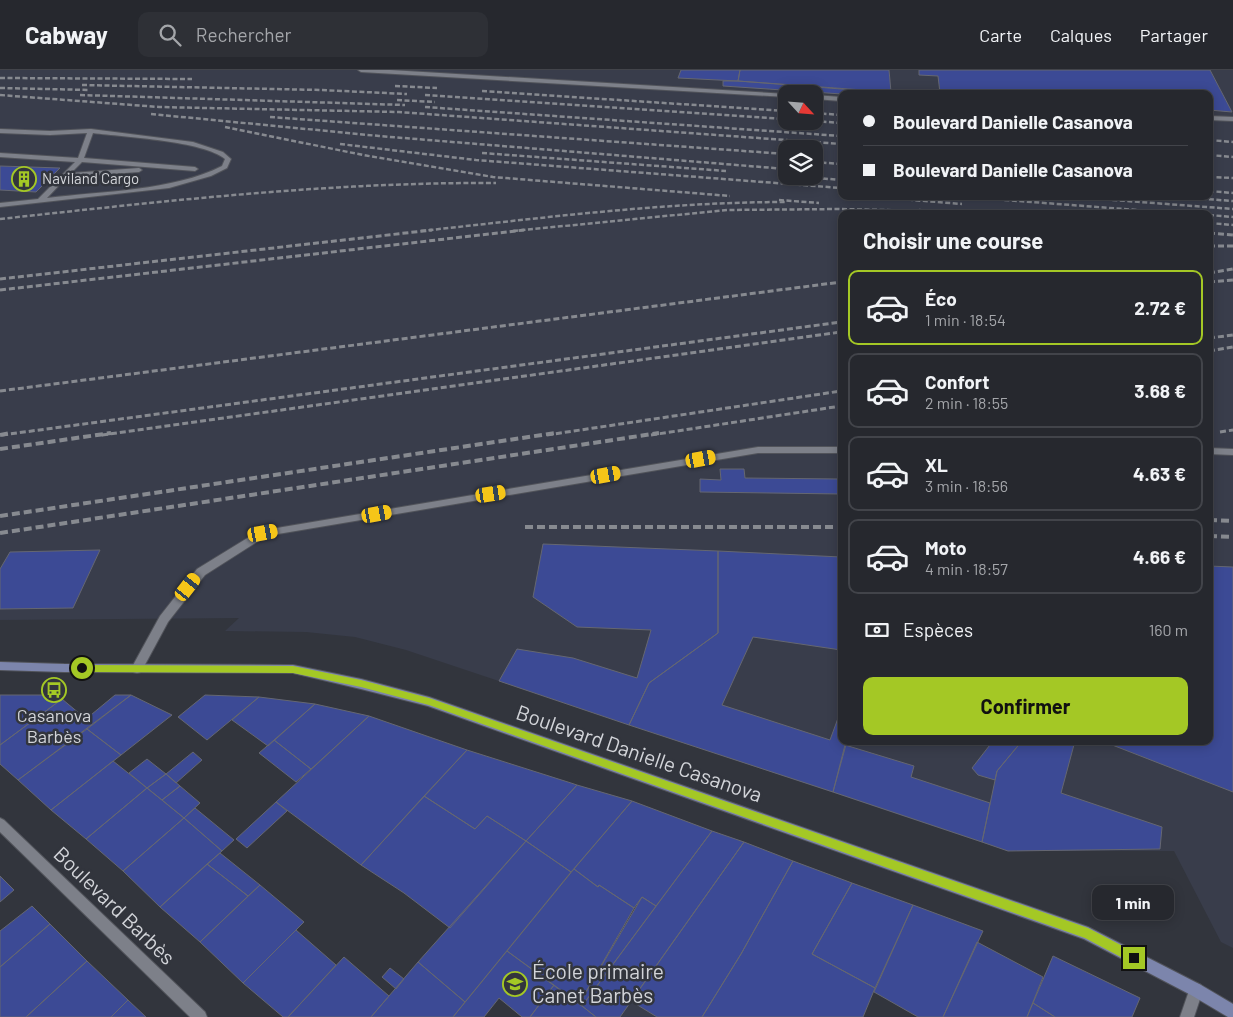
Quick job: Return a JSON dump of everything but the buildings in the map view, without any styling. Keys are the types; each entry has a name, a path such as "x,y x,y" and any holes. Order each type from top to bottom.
{"street":[{"path":"361,70 778,95"},
{"path":"823,97 838,98"},
{"path":"1213,118 1233,119"},
{"path":"0,131 50,133 91,131 193,144 221,153 228,159 225,167 209,175 169,186 0,205"},
{"path":"40,200 80,160 91,131"},
{"path":"0,154 195,169"},
{"path":"65,175 173,168"},
{"path":"137,669 164,619 201,572 263,533 758,450 838,450"},
{"path":"1213,452 1233,452"},
{"name":"Boulevard Danielle Casanova","path":"0,666 137,669 293,669 429,702 1088,934 1196,990 1233,1012"},
{"name":"Boulevard Barbès","path":"0,824 200,1017"},
{"path":"1187,1017 1196,990"}],"shaded area":[{"path":"0,70 1233,70 1233,948 1221,942 1174,851 1007,851 406,650 355,637 306,632 225,631 239,618 0,620"},
{"name":"École primaire Canet Barbès","path":"631,1001 657,1017 620,1017"}],"railway":[{"path":"0,78 192,79"},
{"path":"82,85 321,90 407,94"},
{"path":"395,86 437,88"},
{"path":"0,88 90,90"},
{"path":"482,91 778,110"},
{"path":"0,95 159,107 399,112 838,144"},
{"path":"80,95 405,105"},
{"path":"425,95 778,118"},
{"path":"397,100 435,102"},
{"path":"425,107 838,136"},
{"path":"151,114 379,136 778,168"},
{"path":"823,114 838,115"},
{"path":"270,117 778,153"},
{"path":"823,122 838,123"},
{"path":"225,127 363,155 493,177 730,196"},
{"path":"1213,140 1233,142"},
{"path":"340,144 476,160 838,188"},
{"path":"482,153 726,171"},
{"path":"1213,155 1233,157"},
{"path":"823,163 838,164"},
{"path":"1213,177 1233,178"},
{"path":"823,178 838,180"},
{"path":"0,219 186,199 310,189 496,183"},
{"path":"1213,191 1233,193"},
{"path":"779,200 819,203"},
{"path":"912,200 962,204"},
{"path":"1005,200 1137,210"},
{"path":"1113,200 1233,209"},
{"path":"1213,200 1233,201"},
{"path":"421,231 649,208 786,202"},
{"path":"513,231 727,210 882,210"},
{"path":"1213,215 1233,217"},
{"path":"1213,223 1233,225"},
{"path":"0,279 432,230"},
{"path":"0,290 524,230"},
{"path":"1213,233 1233,235"},
{"path":"1213,246 1233,246"},
{"path":"1213,272 1233,269"},
{"path":"1213,282 1233,280"},
{"path":"0,391 838,282"},
{"path":"2,435 838,322"},
{"path":"102,435 838,332"},
{"path":"1213,338 1233,335"},
{"path":"1213,350 1233,347"},
{"path":"547,435 838,391"},
{"path":"651,435 838,406"},
{"path":"1220,432 1233,430"},
{"path":"0,435 11,433"},
{"path":"0,449 111,433"},
{"path":"0,516 555,433"},
{"path":"0,533 659,433"},
{"path":"1213,520 1233,521"},
{"path":"525,527 838,527"},
{"path":"1213,536 1233,537"}],"place":[{"name":"Naviland Cargo","path":"24,179"},
{"name":"Casanova Barbès","path":"54,690"},
{"name":"École primaire Canet Barbès","path":"515,984"}],"route":[{"path":"82,668 293,669 429,702 1088,934 1134,958"}]}
